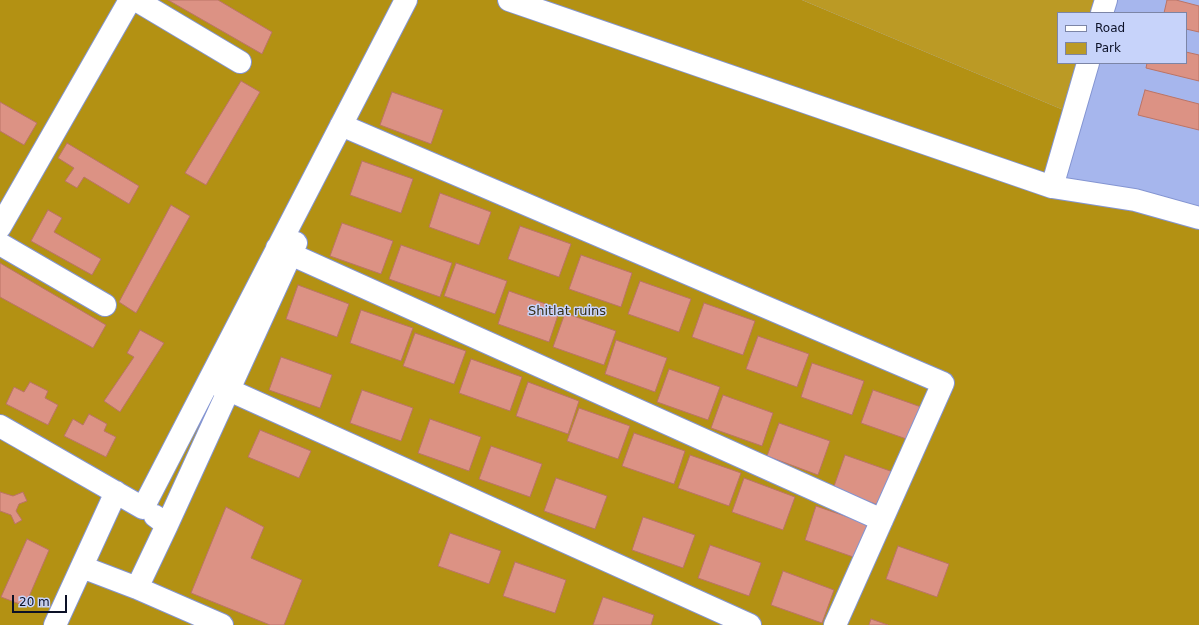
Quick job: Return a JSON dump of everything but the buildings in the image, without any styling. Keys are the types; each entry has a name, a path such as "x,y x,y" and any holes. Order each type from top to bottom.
{"street":[{"path":"0,227 130,0"},
{"path":"136,0 240,62"},
{"path":"137,588 228,390 284,252 407,0"},
{"path":"509,0 1052,188 1135,200 1199,218"},
{"path":"1102,12 1106,0"},
{"path":"1052,188 1088,64"},
{"path":"345,127 943,383 835,625"},
{"path":"0,244 104,305"},
{"path":"143,508 209,381 284,252"},
{"path":"284,252 882,520"},
{"path":"209,381 750,625"},
{"path":"0,426 143,508 167,525"},
{"path":"55,625 116,492"},
{"path":"82,567 137,588 222,625"}],"shaded area":[{"path":"1106,0 1199,0 1199,218 1052,187 1088,64 1187,64 1187,12 1102,12"}],"green space":[{"name":"Shitlat ruins","path":"0,0 802,0 1073,114 1052,187 1199,218 1199,625 0,625"},
{"path":"802,0 1106,0 1102,12 1057,12 1057,64 1088,64 1073,114"}]}
